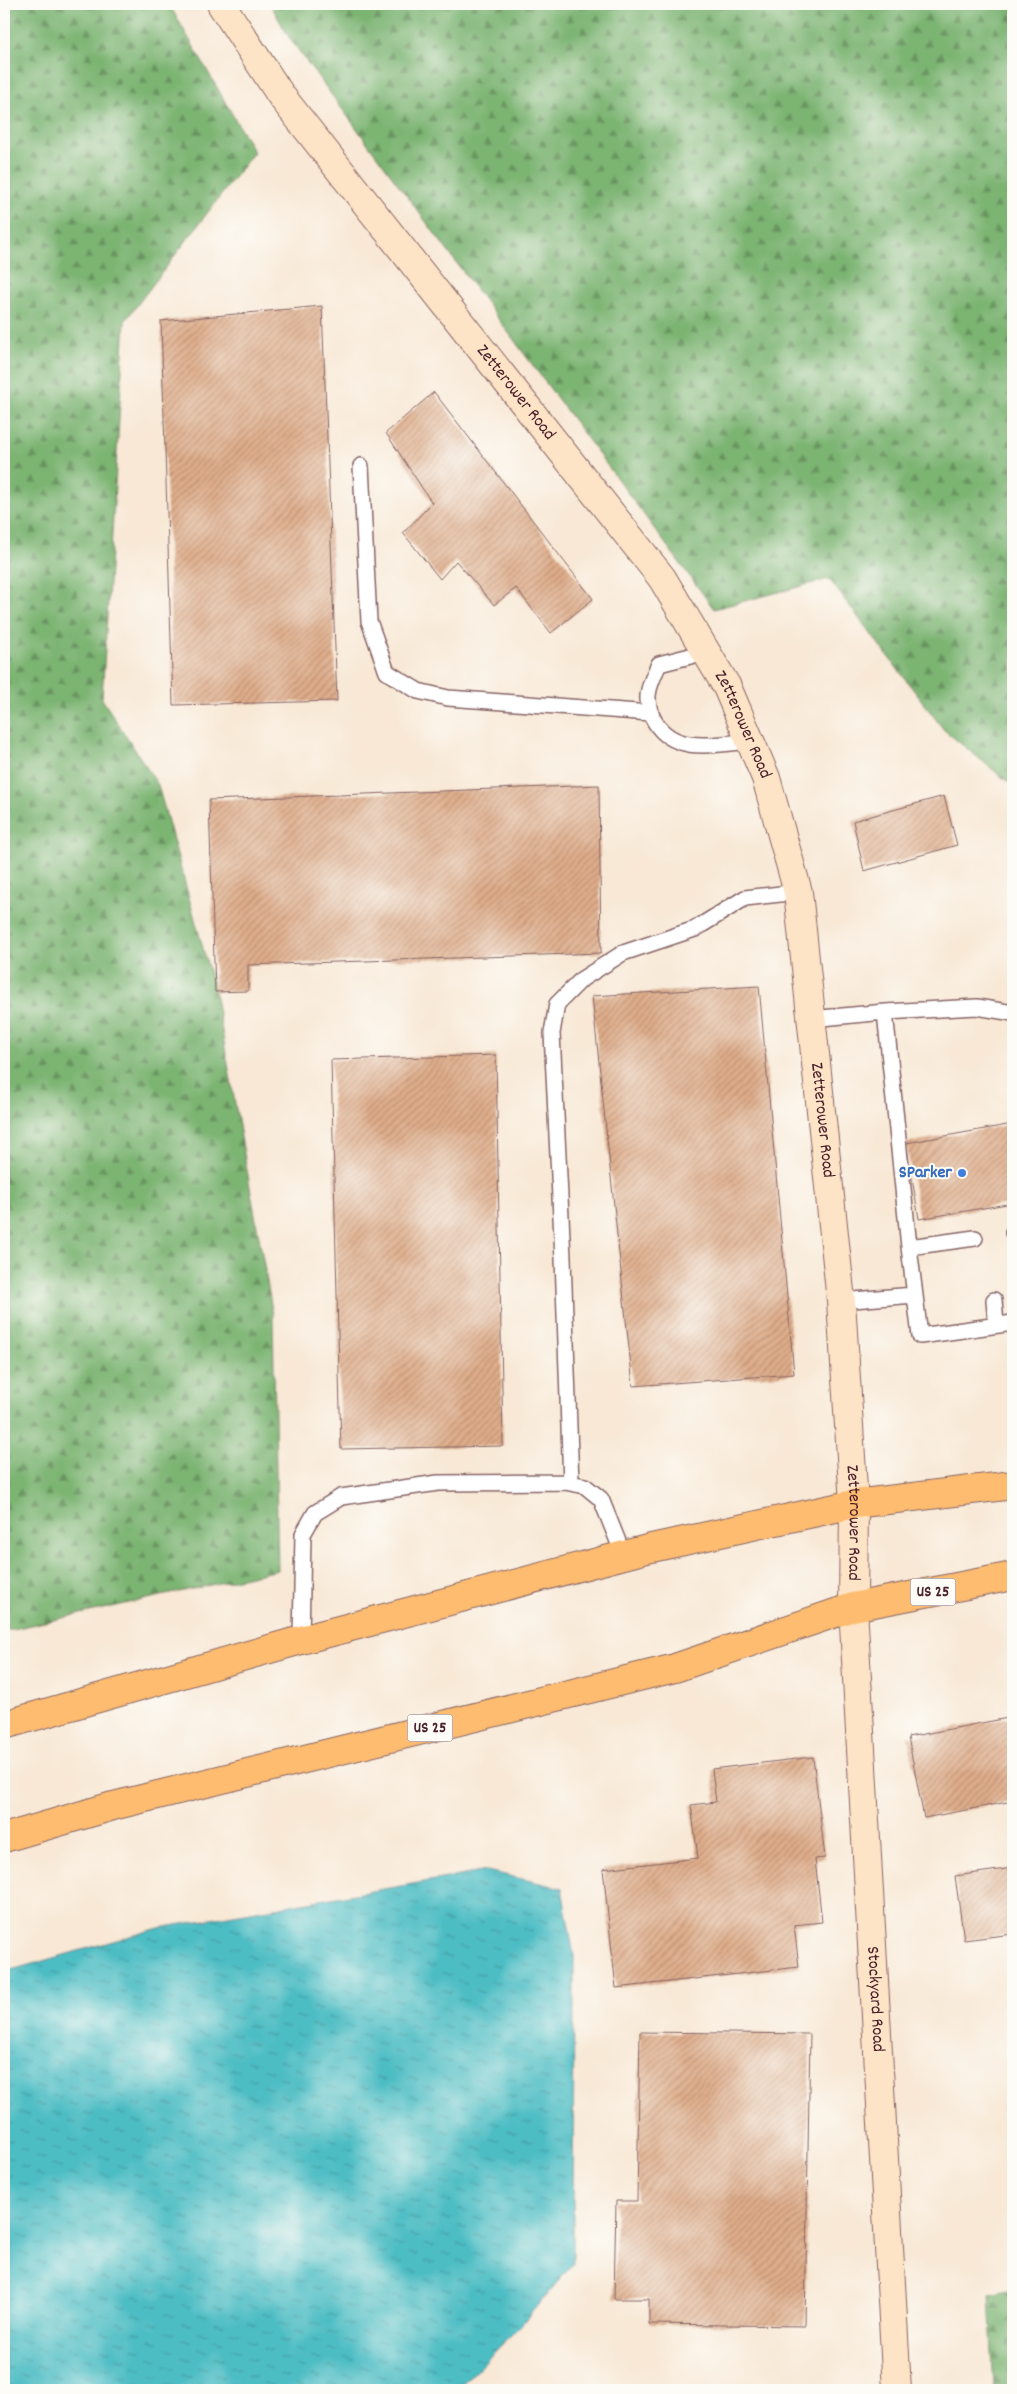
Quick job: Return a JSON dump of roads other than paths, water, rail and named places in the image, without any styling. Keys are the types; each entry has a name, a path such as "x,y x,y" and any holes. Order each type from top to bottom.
{"main road":[{"path":"4,1726 300,1640 623,1554 854,1504 1013,1485"},
{"name":"US 25","path":"4,1838 113,1806 674,1668 853,1607 1013,1576"}],"street":[{"name":"Zetterower Road","path":"221,4 282,97 662,578 727,687 766,778 798,892 841,1302 854,1504 853,1607"},
{"name":"Stockyard Road","path":"853,1607 897,2390"}],"lane":[{"path":"361,466 369,621 387,672 418,691 448,698 650,713"},
{"path":"706,652 658,664 648,688 650,713 662,732 679,743 704,746 750,741"},
{"path":"571,1483 552,1032 558,1004 582,979 623,953 695,929 745,898 798,892"},
{"path":"811,1019 885,1012 977,1007 1013,1013"},
{"path":"885,1012 914,1295 920,1336 1013,1323"},
{"path":"909,1247 975,1238"},
{"path":"841,1302 914,1295"},
{"path":"994,1300 996,1325"},
{"path":"300,1640 303,1534 315,1513 342,1497 438,1483 571,1483 585,1486 601,1500 623,1554"}],"water":[{"path":"487,1871 562,1888 574,1956 573,2264 519,2327 457,2390 4,2390 4,1972 159,1928"}],"place":[{"name":"SParker","path":"962,1173"}]}
